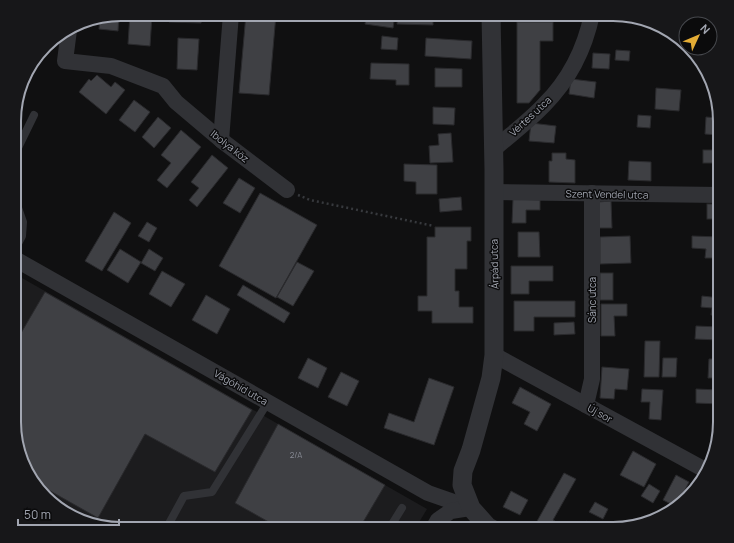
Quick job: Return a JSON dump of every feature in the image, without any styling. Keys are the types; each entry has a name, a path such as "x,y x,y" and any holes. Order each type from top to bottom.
{"street":[{"path":"221,140 230,21"},
{"name":"Árpád utca","path":"471,508 462,485 463,471 491,378 494,355 494,150 491,21"},
{"name":"Vértes utca","path":"494,150 545,105 567,78 582,49 591,21"},
{"name":"Ibolya köz","path":"68,36 65,61 111,66 163,86 176,102 221,140 287,190"},
{"name":"Szent Vendel utca","path":"494,192 713,196"},
{"name":"Sánc utca","path":"586,405 592,379 592,193"},
{"name":"Vágóhíd utca","path":"21,262 428,493 471,508"},
{"name":"Új sor","path":"494,355 701,469"},
{"path":"437,522 451,511 471,508 484,522"}],"lane":[{"path":"21,142 34,115"},
{"path":"21,216 23,222 21,238"},
{"path":"170,522 184,496 212,492 268,402"},
{"path":"393,522 402,508"}],"path":[{"path":"287,190 310,200 434,226"}],"shaded area":[{"path":"21,277 427,509 419,522 115,522 95,519 71,509 50,493 42,483 31,466 24,448 21,428"}],"building":[{"path":"119,21 118,31 99,29 99,24"},
{"path":"130,21 152,21 150,46 128,44"},
{"path":"169,21 201,21 201,23"},
{"path":"245,21 275,21 269,95 239,93"},
{"path":"366,21 394,21 393,28 365,24"},
{"path":"397,21 433,21 433,25 397,24"},
{"path":"517,22 553,22 553,41 540,41 540,90 529,103 517,103"},
{"path":"382,36 398,38 397,50 381,49"},
{"path":"178,38 199,39 197,70 177,69"},
{"path":"426,38 472,41 471,59 425,56"},
{"path":"616,50 630,51 629,61 615,60"},
{"path":"593,53 610,54 609,69 592,68"},
{"path":"371,63 409,64 409,85 396,85 396,80 370,79"},
{"path":"435,68 462,69 462,87 435,87"},
{"path":"97,75 111,87 115,82 125,90 106,114 79,92 89,79 91,81"},
{"path":"571,79 596,82 594,98 569,94"},
{"path":"656,88 681,90 679,111 655,109"},
{"path":"134,100 150,112 135,132 119,120"},
{"path":"433,107 455,108 454,125 433,124"},
{"path":"638,115 651,116 650,128 637,127"},
{"path":"158,117 171,128 154,148 142,137"},
{"path":"706,117 713,118 713,135 705,134"},
{"path":"531,123 556,126 554,143 529,141"},
{"path":"181,130 201,147 167,188 157,180 171,163 161,155"},
{"path":"451,133 453,162 430,163 429,146 439,145 438,134"},
{"path":"703,150 713,150 713,163 703,163"},
{"path":"552,153 566,153 566,159 575,160 575,183 549,182 549,161 552,161"},
{"path":"212,155 228,168 197,207 189,200 199,188 191,182"},
{"path":"629,161 651,162 651,181 628,180"},
{"path":"404,164 437,165 437,194 416,194 416,182 404,181"},
{"path":"239,178 255,188 240,213 223,203"},
{"path":"260,193 317,225 276,298 219,266"},
{"path":"461,197 462,210 440,212 439,199"},
{"path":"513,199 540,200 540,210 526,210 526,223 512,223"},
{"path":"611,201 612,228 599,228 598,202"},
{"path":"707,204 713,204 713,219 707,219"},
{"path":"114,212 131,223 102,271 85,261"},
{"path":"147,222 157,228 149,242 138,236"},
{"path":"435,227 471,227 471,241 467,241 467,269 455,269 455,291 459,291 459,307 473,307 473,323 432,323 432,311 418,311 418,296 427,296 427,237 435,237"},
{"path":"518,232 539,232 540,257 518,257"},
{"path":"630,236 631,263 600,264 600,237"},
{"path":"692,236 713,237 713,258 705,258 706,249 692,248"},
{"path":"120,249 141,262 128,283 107,270"},
{"path":"149,249 163,258 155,271 141,263"},
{"path":"297,262 314,271 293,306 277,297"},
{"path":"511,266 553,266 553,281 529,281 529,294 511,294"},
{"path":"162,271 185,284 171,307 149,294"},
{"path":"600,273 613,273 613,300 600,300"},
{"path":"243,285 290,313 284,323 237,295"},
{"path":"45,292 252,410 215,472 145,434 98,518 47,489 31,466 26,454 21,428 21,333"},
{"path":"206,295 230,309 217,334 192,320"},
{"path":"702,296 713,297 713,315 711,315 712,308 701,307"},
{"path":"514,301 575,301 575,317 534,317 534,331 514,331"},
{"path":"601,304 627,304 627,316 614,316 615,336 601,336"},
{"path":"574,322 575,334 554,335 554,323"},
{"path":"696,326 713,327 713,340 695,339"},
{"path":"645,341 660,341 659,377 644,377"},
{"path":"308,358 327,368 318,388 298,378"},
{"path":"663,358 677,358 676,377 662,377"},
{"path":"709,359 713,359 713,378 708,378"},
{"path":"602,367 629,369 627,390 615,389 614,399 600,398"},
{"path":"341,372 359,381 347,406 328,397"},
{"path":"429,378 454,387 434,445 384,428 389,413 414,422"},
{"path":"520,387 551,404 537,431 524,424 530,412 512,403"},
{"path":"642,389 663,390 661,420 649,419 650,402 641,402"},
{"path":"696,389 713,390 713,404 696,403"},
{"path":"278,424 385,485 363,522 269,522 235,503"},
{"path":"633,451 656,464 644,487 620,475"},
{"path":"564,473 576,479 553,520 556,522 537,522"},
{"path":"676,475 689,482 684,492 670,504 663,500"},
{"path":"649,484 660,491 653,503 641,496"},
{"path":"511,491 528,500 520,515 503,507"},
{"path":"595,502 608,509 603,519 589,512"}]}
